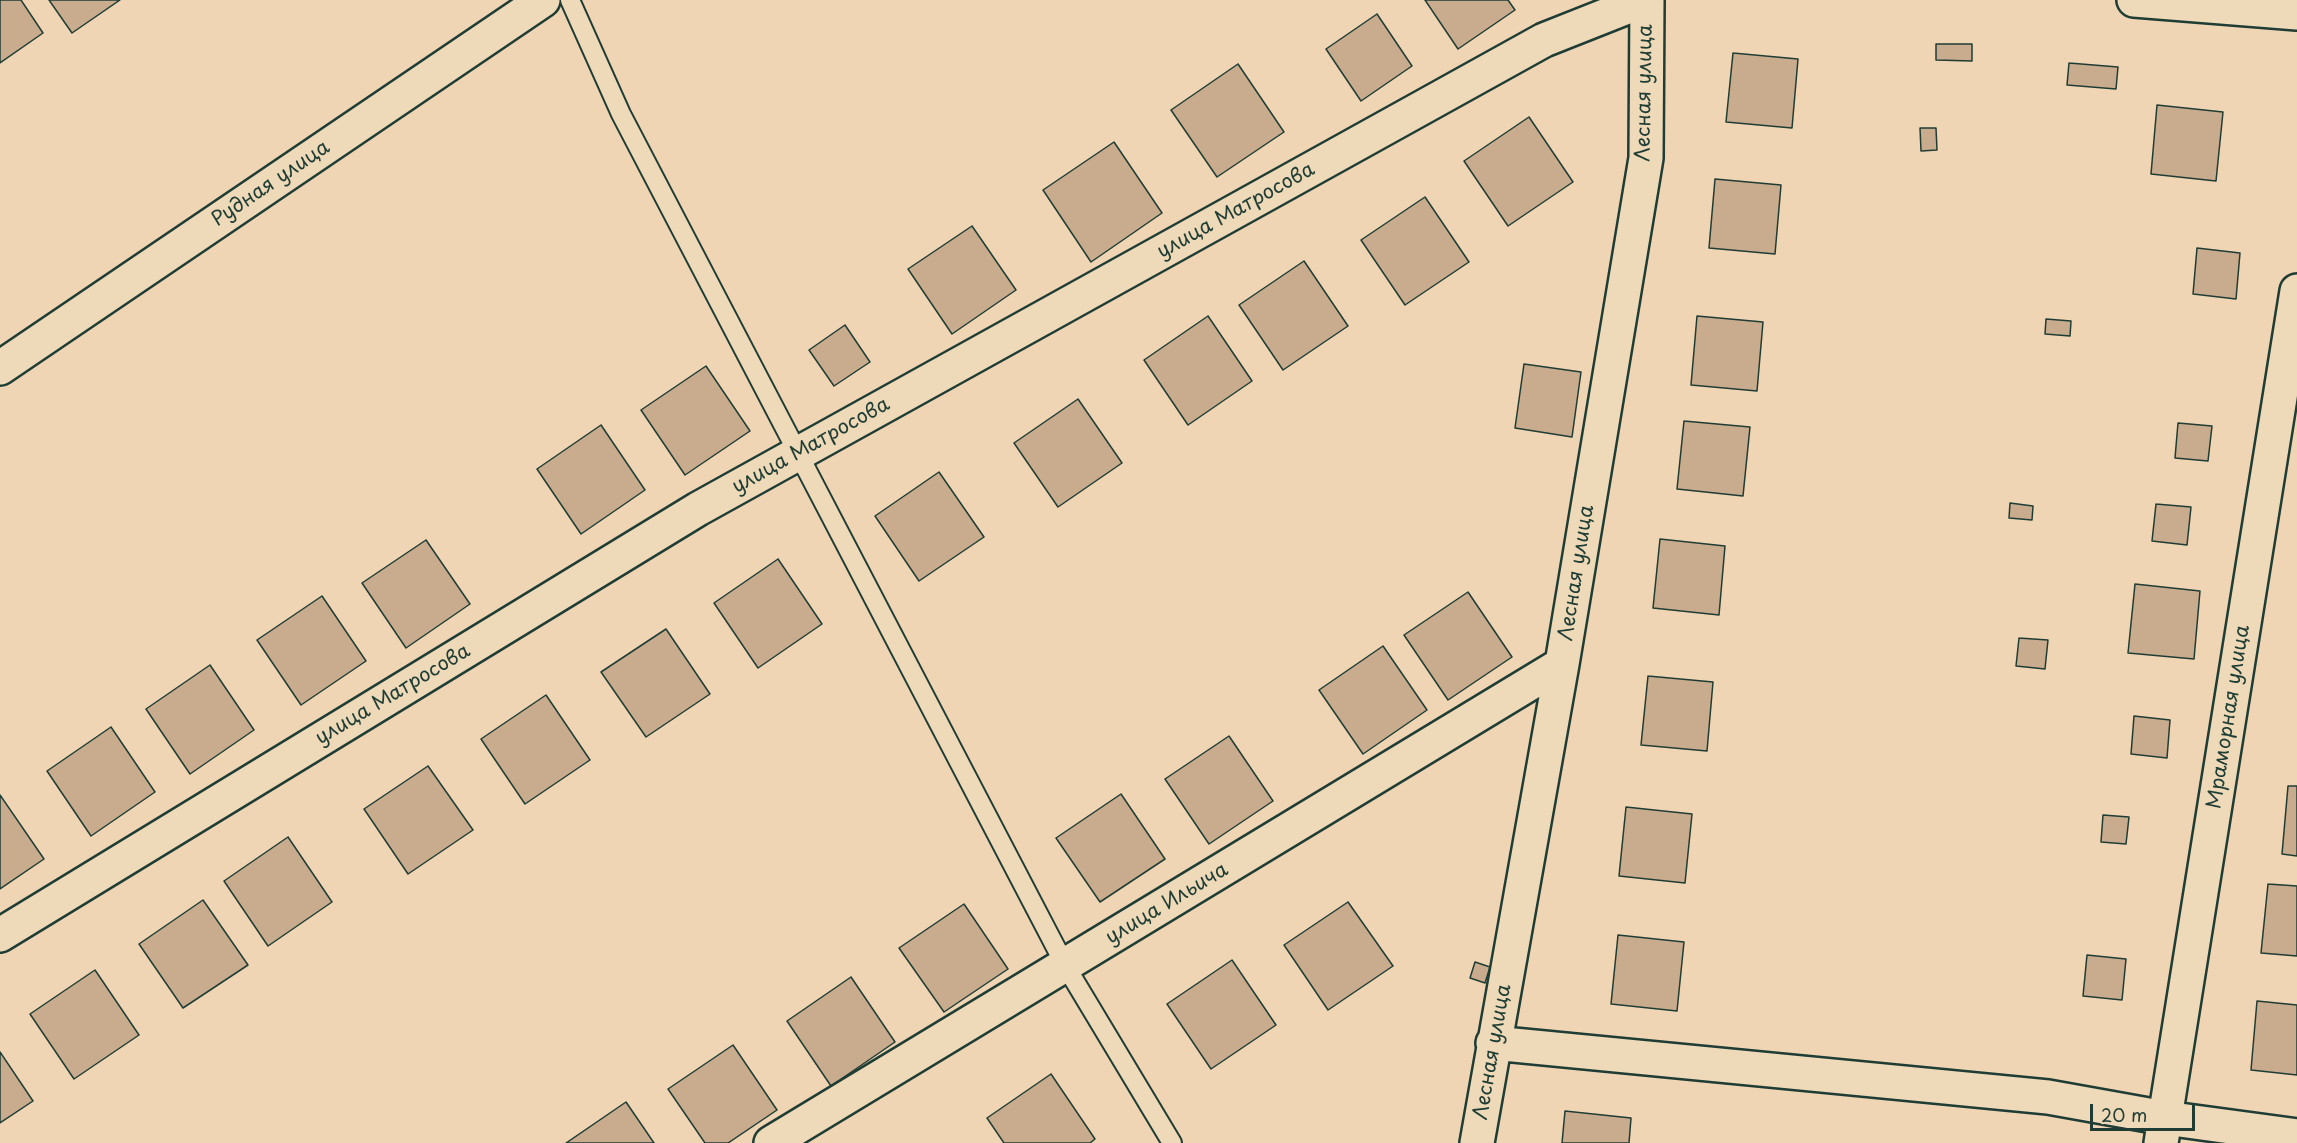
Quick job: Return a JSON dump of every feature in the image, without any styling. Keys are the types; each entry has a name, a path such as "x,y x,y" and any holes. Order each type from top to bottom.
{"street":[{"name":"улица Матросова","path":"0,935 698,509 1544,40 1646,0"},
{"name":"Лесная улица","path":"1477,1143 1562,664 1646,158 1646,0"},
{"path":"2134,0 2297,13"},
{"name":"Рудная улица","path":"0,368 531,3"},
{"name":"Мраморная улица","path":"2163,1131 2297,291"},
{"name":"улица Ильича","path":"771,1143 1562,664"},
{"path":"1493,1043 2048,1097 2163,1131 2297,1136"}],"lane":[{"path":"570,0 621,114 1065,965 1172,1143"}],"building":[{"path":"0,0 21,0 43,33 0,63"},
{"path":"49,0 120,0 72,33"},
{"path":"1425,0 1508,0 1515,10 1458,49"},
{"path":"1377,14 1412,66 1361,101 1326,49"},
{"path":"1936,44 1972,44 1972,61 1936,60"},
{"path":"1733,53 1798,59 1792,128 1726,122"},
{"path":"2069,63 2118,67 2116,89 2067,85"},
{"path":"1238,64 1284,132 1217,177 1171,110"},
{"path":"2157,105 2223,112 2216,181 2151,174"},
{"path":"1529,117 1573,182 1508,226 1464,161"},
{"path":"1920,128 1936,128 1937,150 1921,151"},
{"path":"1114,142 1162,213 1091,262 1043,190"},
{"path":"1715,179 1781,185 1775,254 1709,248"},
{"path":"1425,197 1469,262 1405,305 1361,240"},
{"path":"972,226 1016,290 952,334 908,269"},
{"path":"2197,248 2240,253 2236,299 2193,294"},
{"path":"1304,261 1348,326 1283,370 1239,305"},
{"path":"1208,316 1252,381 1188,425 1144,360"},
{"path":"1697,316 1763,322 1757,391 1691,385"},
{"path":"2046,319 2071,321 2070,336 2045,334"},
{"path":"845,325 870,362 834,386 809,350"},
{"path":"1524,364 1581,372 1572,437 1515,428"},
{"path":"706,366 750,431 685,475 641,410"},
{"path":"1078,399 1122,463 1058,507 1014,443"},
{"path":"1684,421 1750,427 1743,496 1677,489"},
{"path":"2178,423 2212,426 2208,461 2175,458"},
{"path":"601,425 645,490 581,534 537,469"},
{"path":"939,472 984,537 919,581 875,516"},
{"path":"2010,503 2033,506 2032,520 2009,518"},
{"path":"2156,504 2191,507 2187,545 2152,541"},
{"path":"1660,539 1725,546 1719,615 1653,608"},
{"path":"426,540 470,604 406,648 362,583"},
{"path":"778,559 822,624 758,668 714,603"},
{"path":"2135,584 2200,591 2194,659 2128,653"},
{"path":"1468,592 1512,657 1448,700 1404,635"},
{"path":"322,596 366,661 301,705 257,640"},
{"path":"666,629 710,694 646,737 601,672"},
{"path":"2019,638 2048,640 2045,669 2016,666"},
{"path":"1383,646 1427,710 1363,754 1319,690"},
{"path":"210,665 254,730 190,774 146,709"},
{"path":"1648,676 1713,682 1707,751 1641,745"},
{"path":"546,695 590,760 525,804 481,739"},
{"path":"2134,716 2170,720 2167,758 2131,754"},
{"path":"111,727 155,792 91,836 47,771"},
{"path":"1229,736 1273,801 1209,844 1165,779"},
{"path":"428,766 473,830 408,874 364,809"},
{"path":"2288,786 2297,786 2297,856 2282,854"},
{"path":"1121,794 1165,859 1100,902 1056,838"},
{"path":"0,795 44,859 0,889"},
{"path":"1626,807 1692,814 1685,883 1619,876"},
{"path":"2103,815 2129,817 2126,844 2101,842"},
{"path":"288,837 332,902 268,946 224,881"},
{"path":"2268,884 2297,886 2297,956 2261,953"},
{"path":"203,900 248,965 183,1008 139,944"},
{"path":"1348,902 1393,966 1328,1010 1284,945"},
{"path":"964,904 1008,969 944,1012 899,948"},
{"path":"1618,935 1684,942 1677,1011 1611,1004"},
{"path":"2087,955 2126,959 2122,1000 2083,996"},
{"path":"1232,960 1276,1025 1211,1069 1167,1004"},
{"path":"1475,962 1490,967 1485,983 1470,978"},
{"path":"95,970 139,1035 74,1079 30,1014"},
{"path":"851,977 895,1042 831,1086 787,1021"},
{"path":"2257,1001 2297,1005 2297,1075 2251,1070"},
{"path":"733,1045 777,1110 728,1143 705,1143 668,1089"},
{"path":"0,1052 33,1101 0,1123"},
{"path":"1051,1074 1095,1139 1090,1143 1004,1143 987,1118"},
{"path":"626,1102 654,1143 566,1143"},
{"path":"1565,1111 1631,1118 1629,1143 1562,1143"}]}
